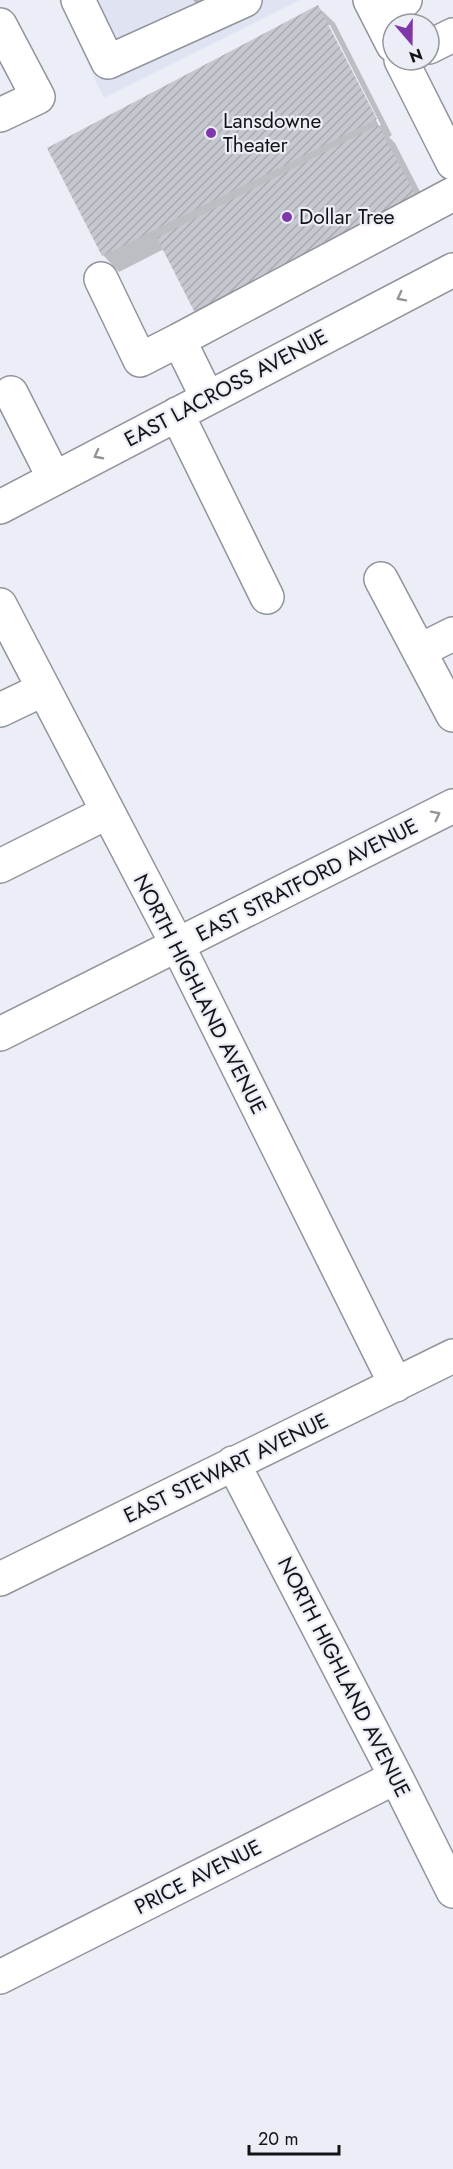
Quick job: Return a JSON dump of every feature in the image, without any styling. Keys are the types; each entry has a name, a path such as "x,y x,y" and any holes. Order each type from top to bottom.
{"street":[{"path":"78,0 108,63 245,0"},
{"path":"0,25 38,97 0,115"},
{"path":"415,72 445,125 453,163"},
{"path":"101,279 140,360 453,194"},
{"name":"EAST LACROSS AVENUE","path":"0,507 453,270"},
{"path":"179,340 207,397"},
{"path":"11,393 54,478"},
{"path":"177,414 267,597"},
{"path":"381,579 453,715"},
{"name":"NORTH HIGHLAND AVENUE","path":"0,605 178,946 396,1385"},
{"path":"419,651 453,634"},
{"path":"0,710 44,688"},
{"name":"EAST STRATFORD AVENUE","path":"0,1034 453,806"},
{"path":"0,866 108,812"},
{"name":"EAST STEWART AVENUE","path":"0,1579 453,1356"},
{"name":"NORTH HIGHLAND AVENUE","path":"233,1463 453,1891"},
{"name":"PRICE AVENUE","path":"0,1977 396,1777"}],"shaded area":[{"path":"58,0 300,0 104,98"}],"building":[{"name":"Lansdowne Theater","path":"318,5 377,119 102,256 47,148"},
{"name":"Dollar Tree","path":"378,125 416,196 194,311 157,238"}],"place":[{"name":"Lansdowne Theater","path":"211,133"},
{"name":"Dollar Tree","path":"287,217"}]}
